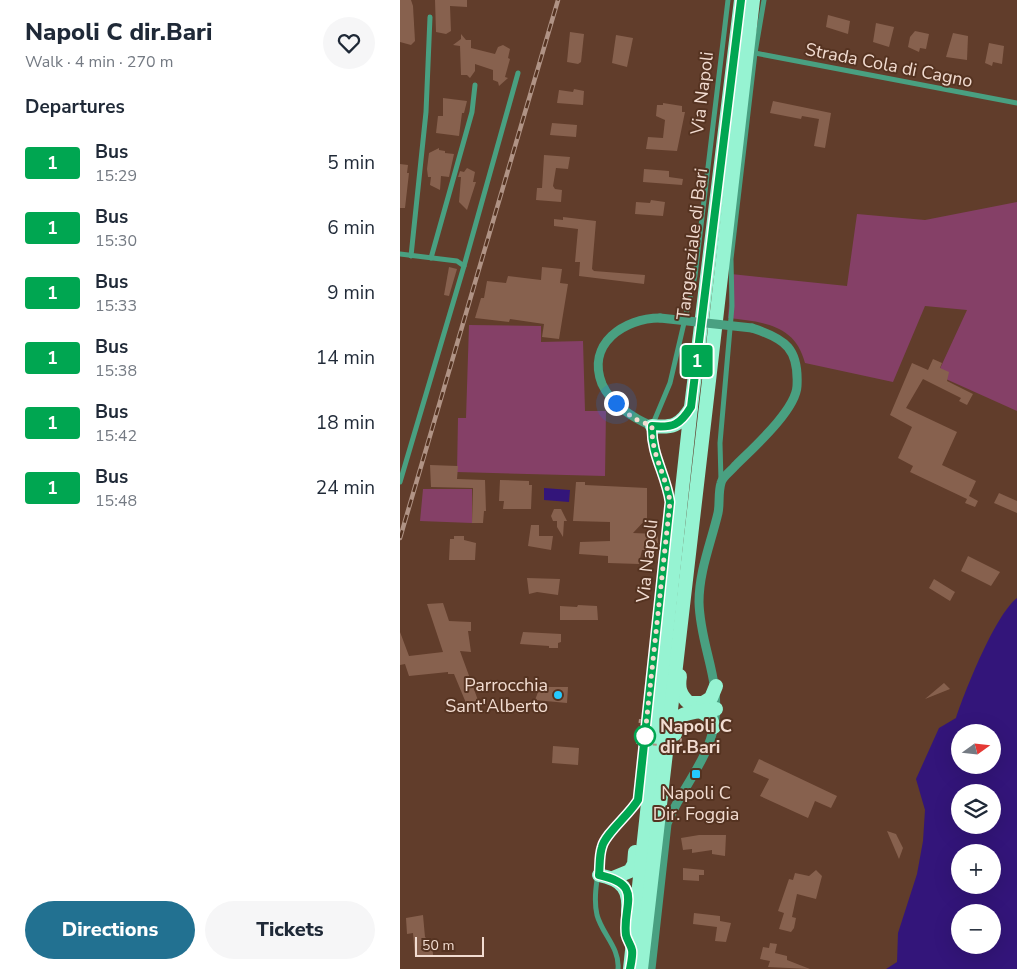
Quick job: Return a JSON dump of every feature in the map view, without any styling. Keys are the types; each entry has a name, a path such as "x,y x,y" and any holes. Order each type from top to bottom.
{"highway":[{"name":"Tangenziale di Bari","path":"630,969 691,407 741,0"},
{"name":"Tangenziale di Bari","path":"641,969 679,626 753,0"},
{"path":"652,426 668,428 677,426 684,420 691,407"},
{"path":"668,428 682,440 686,457"},
{"path":"679,626 682,649 678,686 682,697 689,703 716,709"},
{"path":"662,784 670,770 679,717 703,707 711,698 716,686"},
{"path":"703,707 714,727"},
{"path":"613,878 630,871 634,864 638,828 647,815"},
{"path":"599,875 613,878 623,886 629,899 626,934 632,951"}],"street":[{"name":"Via Napoli","path":"618,969 615,949 598,916 596,902 602,846 606,838 630,813 638,800 670,502 668,488 653,451 652,426 670,383 695,276 728,0"},
{"path":"651,969 667,824 673,808 709,745 714,727 716,686 703,641 699,603 701,573 719,511 721,481 720,442 732,306 731,259 755,53 764,0"},
{"path":"411,256 426,112 430,17"},
{"name":"Strada Cola di Cagno","path":"755,53 1017,103"},
{"path":"400,482 464,266 518,73"},
{"path":"431,258 472,112 475,85"},
{"path":"400,254 458,261 464,266"},
{"path":"652,426 633,418 616,403 602,384 598,362 604,345 628,323 643,318 660,318 752,328 772,334 784,341 793,352 798,370 797,389 785,414 721,481"}],"path":[{"path":"640,719 637,743 680,747 683,724"}],"shaded area":[{"path":"1017,202 1017,411 937,375 967,310 925,306 893,382 805,363 794,340 776,327 753,321 728,318 731,274 847,286 857,214 925,220"},
{"path":"469,325 541,326 541,342 583,341 585,411 606,411 605,476 457,472 458,418 466,418"},
{"path":"544,488 570,490 569,502 544,500"},
{"path":"423,489 472,489 472,523 420,521"},
{"path":"1017,598 1017,969 886,969 897,962 898,933 917,874 923,841 925,810 916,779 939,728 956,718 966,690 999,620"}],"building":[{"path":"400,0 411,0 413,6 415,41 411,45 400,42"},
{"path":"435,0 467,0 467,7 450,6 451,31 446,34 436,32"},
{"path":"828,15 850,21 848,34 826,27"},
{"path":"876,23 894,27 889,47 873,42"},
{"path":"915,31 929,34 926,49 920,48 919,52 908,47 910,37"},
{"path":"570,32 584,34 581,62 578,64 567,62"},
{"path":"953,33 968,36 967,60 946,57"},
{"path":"461,34 466,40 471,40 471,48 495,54 498,47 503,45 510,49 508,58 510,59 505,77 508,78 499,86 498,82 493,80 493,70 475,64 475,71 470,78 467,75 461,75 460,46 453,45 461,39"},
{"path":"616,35 633,38 627,67 612,63"},
{"path":"989,43 1004,46 1002,64 993,62 992,66 985,63"},
{"path":"574,89 584,91 583,105 557,103 559,90 573,92"},
{"path":"443,98 467,101 464,113 462,113 459,136 436,133 438,116 443,116"},
{"path":"773,101 831,113 825,148 814,146 819,119 802,116 801,119 770,113"},
{"path":"663,103 682,106 682,112 685,112 677,151 646,149 648,137 663,138 665,120 656,116 657,105 663,105"},
{"path":"552,123 577,125 576,137 550,135"},
{"path":"439,148 439,150 445,151 445,153 454,154 449,177 441,176 440,190 430,185 431,177 428,177 427,169 429,153"},
{"path":"544,155 570,157 568,169 556,168 553,186 555,189 562,190 561,202 536,200 537,188 542,188"},
{"path":"400,164 408,165 407,173 409,173 405,208 400,208"},
{"path":"467,168 475,172 473,182 476,182 467,210 459,202 461,177 458,177 460,171 464,172"},
{"path":"644,169 669,171 669,177 683,179 682,185 643,182"},
{"path":"651,200 665,202 663,216 635,214 636,202 650,203"},
{"path":"563,217 596,221 592,269 594,271 645,275 644,284 579,276 580,262 575,262 578,229 554,226 554,219 563,220"},
{"path":"449,267 457,269 449,296 444,295"},
{"path":"542,267 562,269 560,283 568,284 559,339 542,337 544,324 510,319 509,322 475,318 481,298 484,298 487,281 506,283 508,276 541,280"},
{"path":"933,359 942,363 940,368 949,372 947,381 973,394 967,405 959,401 961,398 923,379 906,408 957,432 942,465 976,481 969,496 978,501 975,507 965,503 967,499 910,472 913,466 898,458 912,427 890,415 912,363 928,370"},
{"path":"430,465 458,466 457,479 485,480 486,511 484,511 483,523 472,523 473,488 431,487"},
{"path":"500,480 529,481 529,485 532,485 531,509 503,509 504,501 499,501"},
{"path":"576,482 585,482 585,485 647,488 647,518 633,533 658,534 658,543 648,542 647,550 642,550 639,564 608,563 608,556 579,554 580,542 610,541 610,522 573,521"},
{"path":"999,493 1017,501 1017,513 994,503"},
{"path":"554,509 561,509 567,521 564,521 563,537 557,527 557,521 553,521 551,516"},
{"path":"531,525 539,525 539,536 553,536 551,550 528,546"},
{"path":"454,536 464,536 464,540 476,543 475,560 449,560 450,539 454,539"},
{"path":"968,556 1000,572 991,586 961,571"},
{"path":"527,578 560,579 558,595 537,592 529,594"},
{"path":"934,579 955,592 950,601 929,588"},
{"path":"443,603 449,621 471,622 471,631 468,631 471,652 460,651 479,703 466,703 454,674 448,674 448,672 409,676 405,664 400,665 400,632 409,656 443,652 427,604"},
{"path":"578,605 597,606 598,620 560,620 560,606 577,607"},
{"path":"523,632 561,634 561,642 558,643 558,648 520,644"},
{"path":"944,683 950,689 925,699"},
{"path":"540,687 568,687 567,703 535,700"},
{"path":"553,746 579,748 578,765 552,763"},
{"path":"759,759 837,796 831,808 815,801 808,818 760,796 769,779 753,772"},
{"path":"887,831 896,834 903,848 899,859"},
{"path":"699,835 726,835 725,856 712,854 712,850 692,853 692,849 683,850 681,838"},
{"path":"683,868 704,870 704,875 699,875 699,881 683,880"},
{"path":"816,870 822,876 816,899 797,894 792,917 796,918 794,928 791,932 779,929 784,913 778,911 789,879 793,880 795,873 809,876"},
{"path":"694,913 720,916 720,921 731,923 726,942 715,941 717,927 693,924"},
{"path":"423,915 425,937 428,940 432,940 433,955 415,957 413,933 407,934 406,918"},
{"path":"770,943 777,944 775,953 787,956 787,960 810,969 768,967 770,961 760,959 763,947 769,948"}],"railway":[{"path":"400,538 558,0"}],"bus line":[{"name":"1","path":"630,969 632,951 626,934 629,899 623,886 613,878 599,875 602,846 606,838 630,813 638,800 670,502 668,488 653,451 651,439 652,426 668,428 677,426 684,420 691,407 741,0"}],"place":[{"name":"Parrocchia Sant'Alberto","path":"558,695"},
{"name":"Napoli C dir.Bari","path":"645,736"},
{"name":"Napoli C Dir. Foggia","path":"696,774"}],"route":[{"path":"616,403 633,418 652,426 651,439 653,451 668,488 670,502 644,744 645,736"}]}
